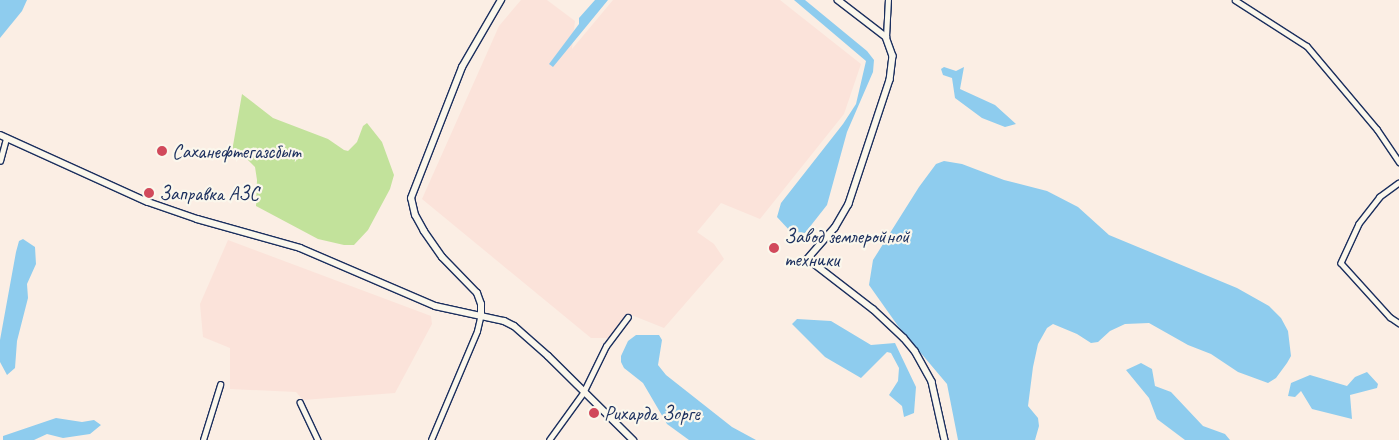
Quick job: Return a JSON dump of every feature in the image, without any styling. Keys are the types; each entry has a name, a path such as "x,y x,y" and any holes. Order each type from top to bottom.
{"main road":[{"path":"481,314 481,304 477,293 442,257 415,214 411,198 462,67 501,0"},
{"path":"3,137 148,202 198,219 300,248 435,306 481,314 514,326 548,356 583,393 633,440"}],"street":[{"path":"838,0 886,37"},
{"path":"888,0 886,37 893,56 890,80 849,204 835,228 808,259 885,319 914,351 932,382 945,440"},
{"path":"1235,0 1307,46 1377,129 1399,162"},
{"path":"0,161 3,137"},
{"path":"1399,183 1380,197 1359,224 1340,263 1390,317 1399,322"},
{"path":"431,440 477,332 481,314"},
{"path":"548,440 583,393 606,346 628,317"},
{"path":"203,440 220,385"},
{"path":"300,402 318,440"}],"shaded area":[{"path":"521,0 547,0 575,21 572,49 613,0 780,0 861,64 844,114 760,219 721,203 697,232 714,244 724,259 664,328 629,314 609,338 591,338 422,199 499,26"},
{"path":"228,240 431,316 432,324 395,393 303,400 296,392 230,389 230,348 203,337 200,304"}],"green space":[{"path":"242,94 273,118 328,139 344,150 348,151 357,142 363,126 367,123 382,142 394,175 390,189 368,230 354,245 344,245 318,239 256,206 257,180 255,167 246,158 231,157"}],"water":[{"path":"0,0 27,0 22,11 0,38"},
{"path":"595,0 608,0 553,67 549,64 579,24 579,18"},
{"path":"794,0 805,0 867,51 874,60 873,72 847,132 827,205 805,233 790,231 777,217 781,203 843,124 856,104 866,61"},
{"path":"944,67 956,71 964,67 960,89 995,105 1016,124 1005,127 982,118 955,98 952,78 943,75 941,69"},
{"path":"944,161 962,164 1004,180 1047,191 1078,207 1109,235 1237,288 1269,306 1281,318 1288,331 1291,356 1287,363 1276,378 1268,383 1238,372 1211,354 1188,345 1149,323 1125,324 1110,331 1098,342 1091,343 1077,334 1053,324 1047,328 1038,344 1033,367 1028,406 1038,418 1039,426 1035,440 958,440 947,384 898,326 869,285 873,260 919,187 936,164"},
{"path":"23,239 35,247 36,264 27,284 28,298 17,341 15,368 7,375 0,362 0,340 16,252 19,241"},
{"path":"797,319 831,321 871,345 895,343 916,387 914,413 904,417 902,406 889,395 898,381 899,368 891,353 887,352 861,378 825,357 792,324"},
{"path":"636,335 659,335 662,340 658,365 666,375 732,427 756,440 689,440 667,424 643,383 624,368 621,362 621,356 628,341"},
{"path":"1141,363 1152,369 1155,386 1171,392 1203,426 1225,434 1230,440 1185,440 1157,419 1149,398 1126,370"},
{"path":"1367,372 1378,384 1377,388 1350,395 1352,419 1312,409 1301,391 1295,397 1288,396 1291,383 1310,375 1347,386 1355,377"},
{"path":"56,418 82,422 94,420 101,425 90,434 63,438 47,434 34,440 3,440 3,436"}],"place":[{"name":"Саханефтегазсбыт","path":"162,151"},
{"name":"Заправка АЗС","path":"149,193"},
{"name":"Завод землеройной техники","path":"774,248"},
{"name":"Рихарда Зорге","path":"594,413"}]}
